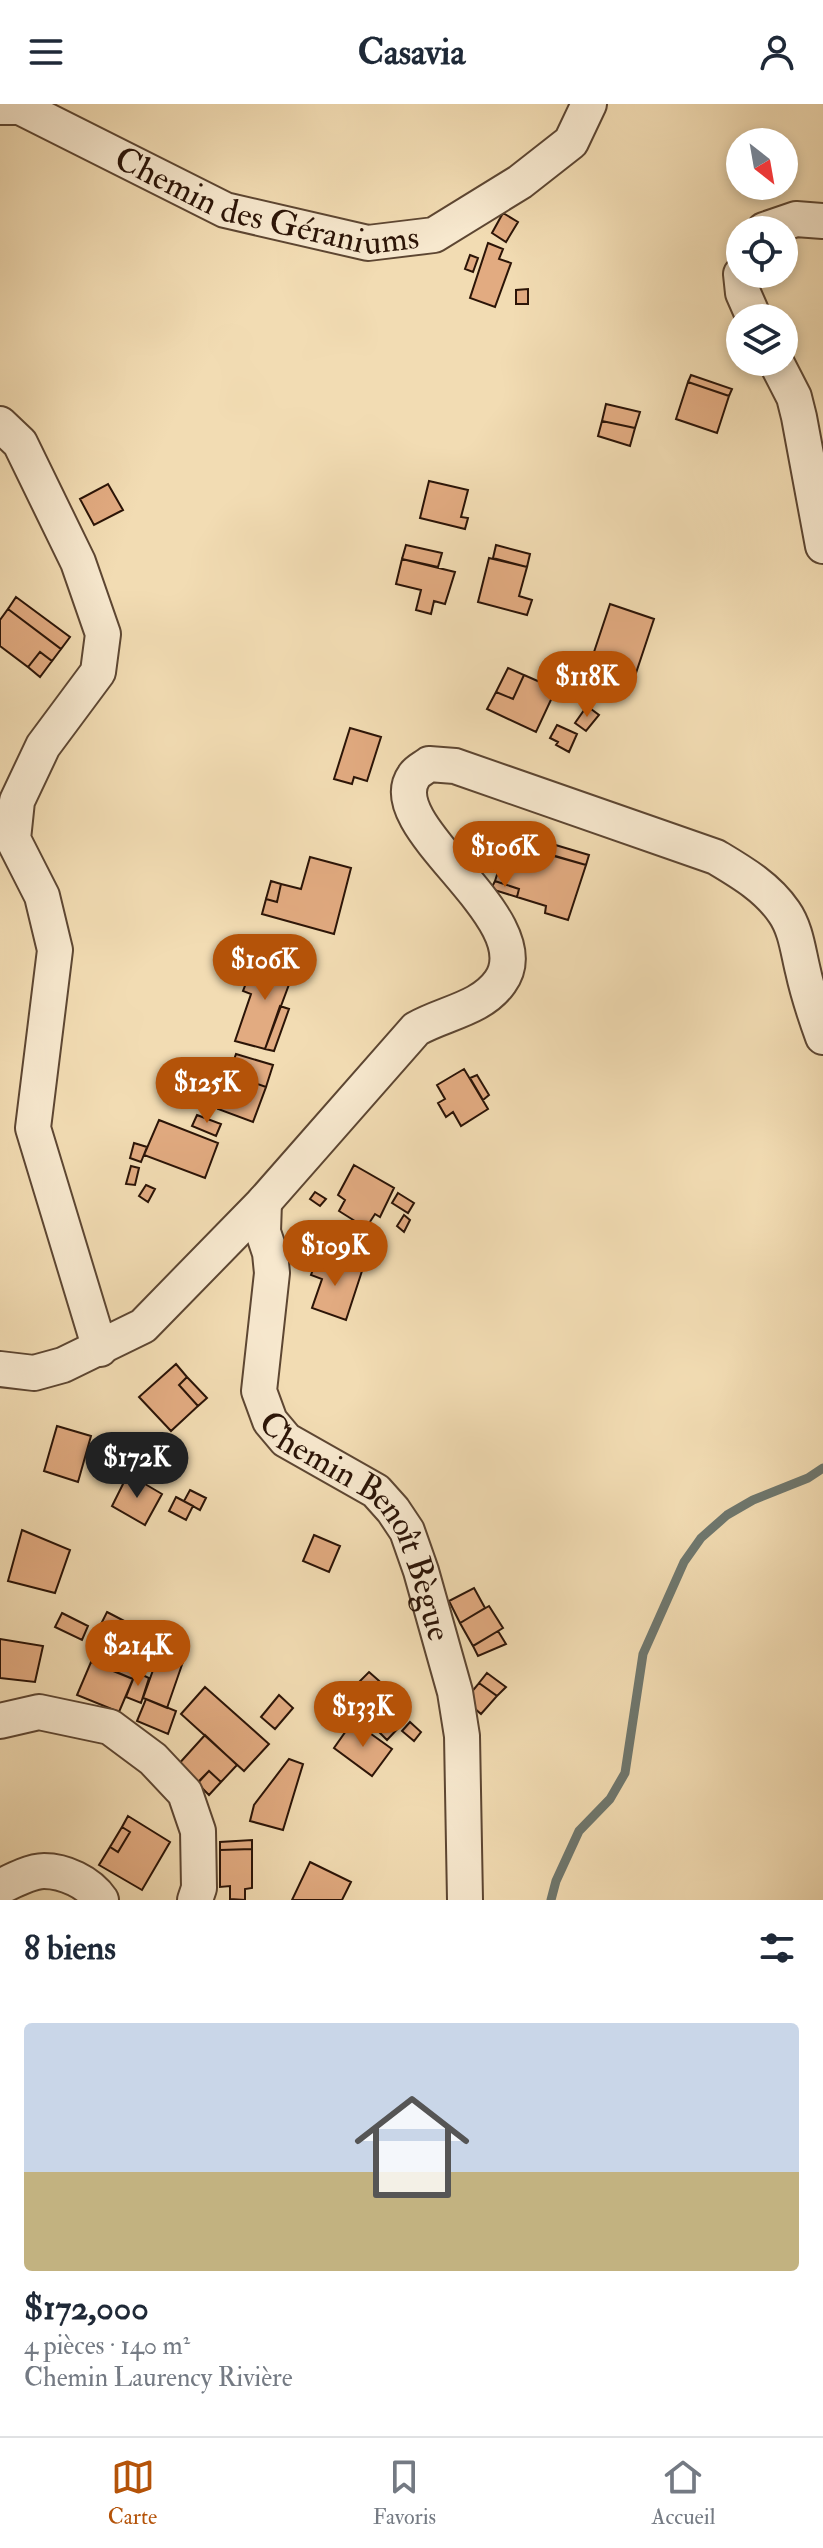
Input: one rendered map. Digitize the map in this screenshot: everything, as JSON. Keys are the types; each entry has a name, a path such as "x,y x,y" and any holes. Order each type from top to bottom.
{"street":[{"name":"Chemin des Géraniums","path":"0,107 20,107 225,210 368,243 434,235 520,182 571,142 589,104"},
{"path":"798,219 823,221"},
{"path":"783,376 794,397 799,417 823,546"},
{"path":"0,424 20,443 46,496 78,562 103,634 98,672 43,746 17,801 13,839 42,896 55,950 33,1128 100,1349"},
{"path":"0,1369 34,1373 63,1365 143,1326 264,1202 416,1029 473,1005 487,996 502,979 508,957 504,934 488,909 422,827 413,809 409,789 414,775 429,764 455,766 716,857 747,876 770,895 785,914 796,939 823,1037"},
{"name":"Chemin Benoît Bègue","path":"264,1202 263,1232 272,1273 259,1391 270,1421 286,1440 376,1491 407,1531 455,1692 462,1736 465,1900"},
{"path":"0,1721 39,1712 110,1727 153,1759 185,1793 198,1831 199,1888 195,1900"},
{"path":"0,1887 42,1871 76,1878 101,1900"}],"building":[{"path":"503,213 518,222 506,242 492,233"},
{"path":"488,243 503,249 499,259 511,263 495,307 470,298"},
{"path":"470,255 478,258 473,272 465,269"},
{"path":"528,289 528,304 516,304 516,290"},
{"path":"691,375 732,389 729,396 688,382"},
{"path":"688,382 729,396 717,433 676,419"},
{"path":"606,404 640,412 635,428 602,421"},
{"path":"602,421 635,428 630,446 598,436"},
{"path":"429,481 468,490 461,517 468,518 465,529 420,518"},
{"path":"108,484 123,510 94,525 80,499"},
{"path":"406,545 442,553 438,567 402,559"},
{"path":"496,545 530,554 527,567 493,558"},
{"path":"489,558 527,567 519,596 532,600 527,615 478,602"},
{"path":"402,559 455,572 445,604 434,601 431,614 416,610 421,590 396,584"},
{"path":"16,597 70,637 61,649 8,609"},
{"path":"610,604 654,619 635,676 591,661"},
{"path":"8,609 61,649 52,661 40,652 28,667 0,646 0,620"},
{"path":"40,652 52,661 40,677 28,667"},
{"path":"508,668 524,675 513,699 496,692"},
{"path":"524,675 556,689 536,732 487,709 496,692 513,699"},
{"path":"587,706 599,715 586,731 575,723"},
{"path":"557,725 577,734 569,752 550,738"},
{"path":"350,728 381,737 367,781 354,777 352,784 334,779"},
{"path":"532,838 589,855 586,865 528,848"},
{"path":"507,843 586,865 568,920 545,913 546,906 517,897 519,889 495,881"},
{"path":"310,857 351,868 334,934 262,914 266,899 277,902 281,884 301,889"},
{"path":"271,881 281,884 277,902 266,899"},
{"path":"495,881 519,889 517,897 491,889"},
{"path":"271,955 297,963 265,1049 235,1041 251,994 243,991 250,973 263,977"},
{"path":"280,1006 289,1009 274,1051 265,1049"},
{"path":"236,1054 273,1065 266,1087 229,1074"},
{"path":"464,1069 488,1109 461,1126 453,1112 446,1117 438,1103 445,1099 437,1085"},
{"path":"229,1074 266,1087 253,1122 218,1109"},
{"path":"477,1075 489,1095 483,1100 470,1078"},
{"path":"197,1115 221,1124 216,1136 192,1126"},
{"path":"159,1120 218,1143 205,1178 144,1155"},
{"path":"134,1143 147,1147 141,1162 130,1158"},
{"path":"354,1165 394,1188 380,1217 375,1214 366,1228 339,1211 345,1200 338,1195"},
{"path":"131,1166 139,1168 135,1185 126,1184"},
{"path":"146,1185 155,1189 148,1202 139,1196"},
{"path":"315,1192 326,1199 320,1206 310,1199"},
{"path":"398,1193 414,1203 408,1213 392,1203"},
{"path":"404,1215 410,1220 404,1232 397,1226"},
{"path":"317,1258 362,1271 346,1320 312,1308 322,1279 311,1275"},
{"path":"176,1364 187,1377 179,1385 198,1406 171,1431 139,1397"},
{"path":"187,1377 207,1398 198,1406 179,1385"},
{"path":"57,1426 91,1436 78,1482 44,1471"},
{"path":"128,1474 162,1494 145,1525 112,1506"},
{"path":"190,1490 206,1498 200,1510 184,1501"},
{"path":"176,1497 193,1506 186,1520 169,1511"},
{"path":"22,1530 70,1550 55,1593 8,1581"},
{"path":"314,1535 340,1546 329,1572 303,1561"},
{"path":"474,1588 485,1608 460,1623 449,1601"},
{"path":"489,1606 503,1628 473,1646 460,1623"},
{"path":"107,1612 134,1626 121,1658 91,1644"},
{"path":"62,1613 88,1626 82,1640 55,1627"},
{"path":"498,1631 506,1644 478,1656 473,1646"},
{"path":"0,1639 43,1646 35,1682 0,1678"},
{"path":"161,1648 185,1656 167,1708 143,1698"},
{"path":"102,1654 137,1669 133,1679 97,1664"},
{"path":"91,1662 133,1679 119,1712 77,1695"},
{"path":"136,1672 149,1678 141,1703 126,1697"},
{"path":"369,1672 402,1701 392,1713 382,1704 367,1720 344,1697"},
{"path":"487,1673 506,1687 497,1696 479,1683"},
{"path":"479,1683 497,1696 481,1714 465,1700"},
{"path":"205,1687 269,1744 244,1771 181,1714"},
{"path":"279,1695 293,1708 275,1729 261,1717"},
{"path":"146,1699 176,1711 168,1734 137,1721"},
{"path":"382,1704 403,1723 387,1740 367,1720"},
{"path":"353,1721 392,1749 372,1776 334,1748"},
{"path":"410,1722 421,1732 414,1741 402,1731"},
{"path":"205,1735 237,1765 221,1782 209,1771 196,1785 176,1767"},
{"path":"289,1759 303,1764 283,1830 250,1821 254,1805"},
{"path":"209,1771 221,1782 209,1795 197,1783"},
{"path":"128,1816 170,1842 142,1890 99,1865 110,1847 118,1852 130,1832 122,1827"},
{"path":"122,1827 130,1832 118,1852 110,1847"},
{"path":"252,1840 252,1849 220,1850 220,1842"},
{"path":"252,1849 252,1888 245,1889 245,1900 230,1899 230,1886 220,1887 220,1850"},
{"path":"310,1862 351,1882 342,1900 292,1900"}],"waterway":[{"path":"551,1900 556,1881 579,1831 610,1799 625,1773 643,1654 684,1562 701,1538 727,1515 823,1468"}]}
